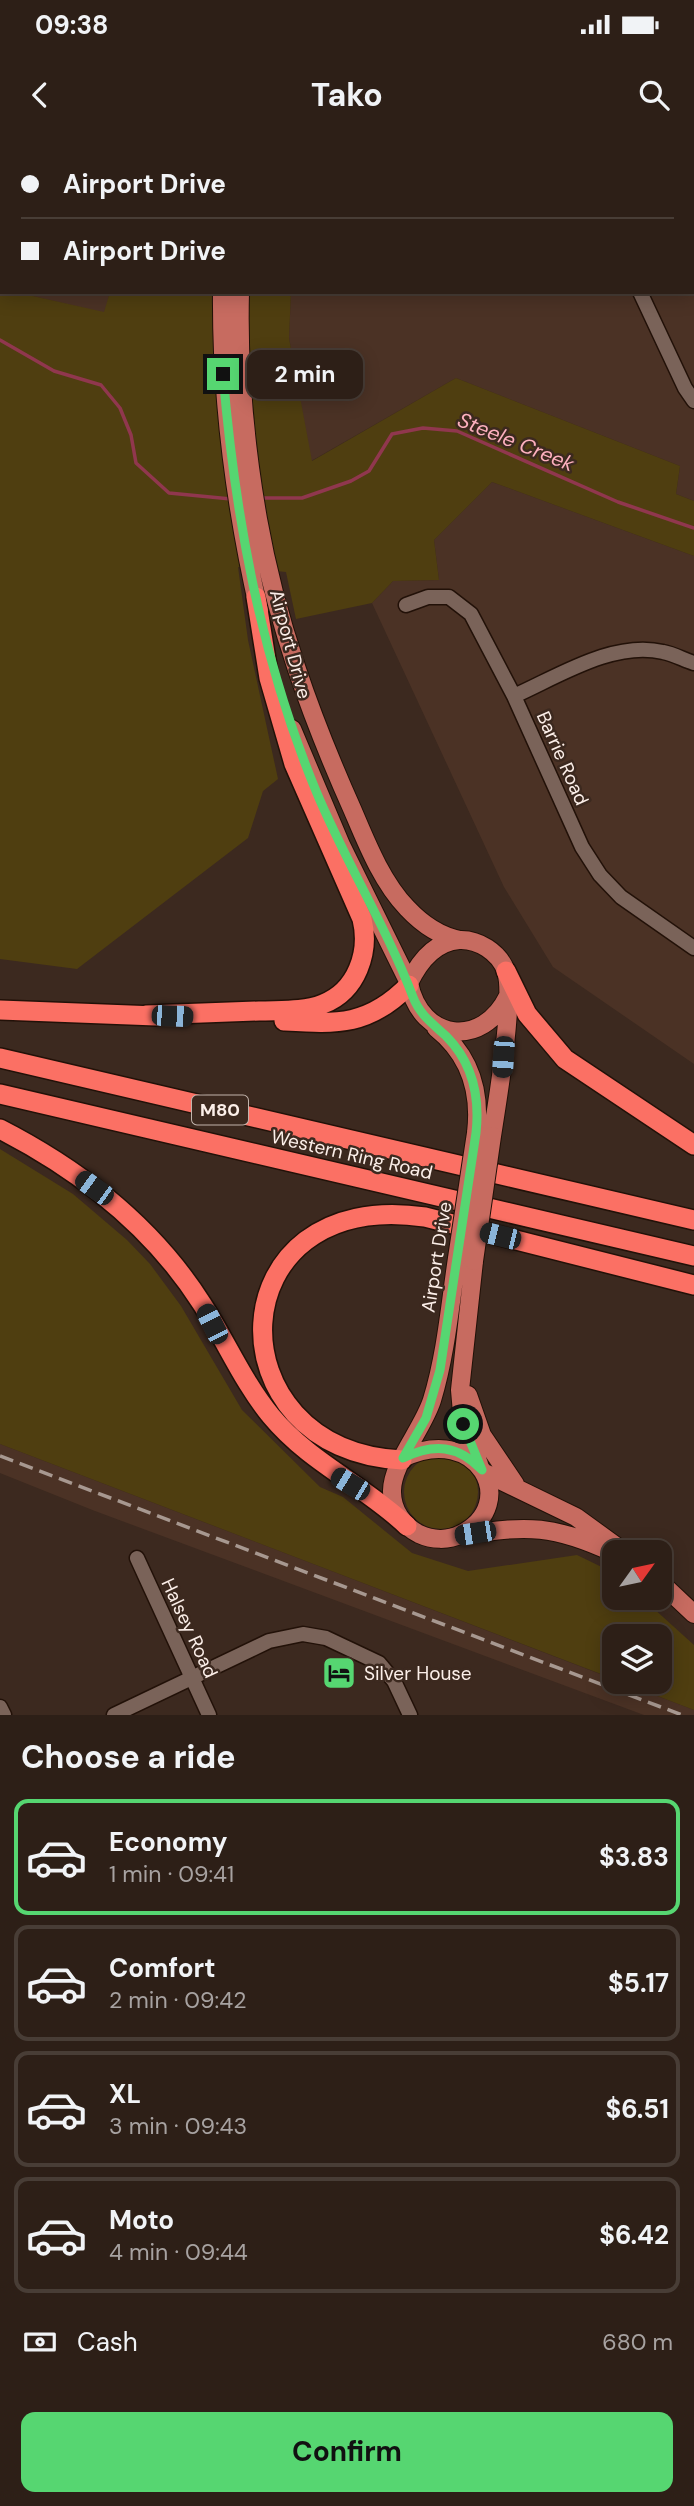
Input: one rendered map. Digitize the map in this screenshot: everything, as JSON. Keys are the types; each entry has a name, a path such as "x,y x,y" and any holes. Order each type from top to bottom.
{"highway":[{"path":"146,1015 311,1008 337,996 348,986 361,963 365,940 362,919 294,764 270,678 256,597"},
{"path":"506,971 533,1024 565,1059 694,1145"},
{"path":"0,1010 340,1022 380,1011 409,984"},
{"name":"Western Ring Road","path":"0,1058 694,1220"},
{"name":"Western Ring Road","path":"0,1094 694,1255"},
{"path":"0,1129 84,1181 151,1239 203,1305 259,1400 280,1426 319,1463 407,1525"},
{"path":"403,1459 362,1456 321,1435 292,1410 269,1369 262,1332 268,1295 288,1258 315,1233 337,1221 354,1216 395,1212 425,1217 694,1285"}],"main road":[{"name":"Airport Drive","path":"222,294 238,440 260,573 285,633 320,735 385,877 406,908 421,921 438,933 460,940"},
{"name":"Airport Drive","path":"238,440 240,294"},
{"name":"Airport Drive","path":"260,573 256,597 276,680 302,757 341,845 409,984"},
{"path":"460,940 485,947 506,971 508,996 496,1012 476,1027 450,1031 435,1027 417,1007 409,984 418,966 436,948 460,940"},
{"name":"Airport Drive","path":"403,1459 426,1418 436,1387 465,1260 508,996"},
{"name":"Airport Drive","path":"435,1027 459,1052 470,1072 484,1135"},
{"name":"Airport Drive","path":"465,1260 461,1364 463,1424 482,1471"},
{"path":"461,1364 479,1428 491,1452 516,1486"},
{"path":"602,1548 567,1534 535,1528 510,1527 436,1539 420,1534 407,1525 397,1512 392,1490 395,1472 403,1459 442,1447 461,1453 482,1471 591,1526 608,1540"},
{"path":"457,1536 477,1522 487,1505 489,1488 482,1471"},
{"path":"672,1593 694,1614"}],"street":[{"path":"641,294 685,388 694,401"},
{"name":"Barrie Road","path":"406,605 428,597 449,597 471,614 514,696 582,847 600,875 621,897 694,948"},
{"path":"514,696 596,660 627,651 662,651 694,663"},
{"name":"Halsey Road","path":"137,1558 209,1715"},
{"path":"114,1715 279,1637 312,1634 360,1651 379,1663 394,1681 410,1715"},
{"path":"0,1707 4,1715"}],"shaded area":[{"path":"0,294 24,294 104,312 109,294 291,294 289,338 312,461 456,378 680,466 676,494 694,501 694,556 492,482 434,540 439,580 393,581 372,603 296,619 286,572 238,567 248,640 278,779 263,791 248,838 77,969 0,959"},
{"path":"24,294 110,294 105,313"},
{"path":"291,294 694,294 694,501 676,494 680,466 456,378 311,461 289,338"},
{"path":"492,482 694,556 694,1064 553,967 504,887 372,603 393,581 439,580 434,540"},
{"path":"0,1149 73,1194 127,1240 150,1264 181,1306 242,1410 320,1487 343,1497 412,1553 468,1571 577,1555 602,1567 602,1610 655,1610 671,1624 602,1624 602,1674 0,1444"},
{"path":"0,1444 602,1675 602,1694 652,1694 694,1710 694,1715 644,1715 95,1511 0,1473"},
{"path":"441,1455 455,1458 467,1466 475,1478 478,1492 475,1506 467,1518 455,1526 441,1529 427,1526 415,1518 407,1506 404,1492 407,1478 415,1466 427,1458"},
{"path":"672,1625 694,1645 694,1710 652,1694 672,1694"}],"waterway":[{"name":"Steele Creek","path":"0,340 54,371 101,385 120,408 131,435 136,463 169,493 231,499"},
{"name":"Steele Creek","path":"260,498 302,498 351,481 369,471 392,434 423,428 457,431 618,502 694,528"}],"railway":[{"path":"0,1456 682,1715"}],"place":[{"name":"Silver House","path":"339,1673"}],"route":[{"path":"223,374 232,472 243,540 266,642 289,721 317,794 400,963 417,1007 426,1020 459,1052 470,1072 477,1094 476,1133 440,1370 426,1418 403,1458 442,1447 461,1453 482,1470 463,1424"}]}
